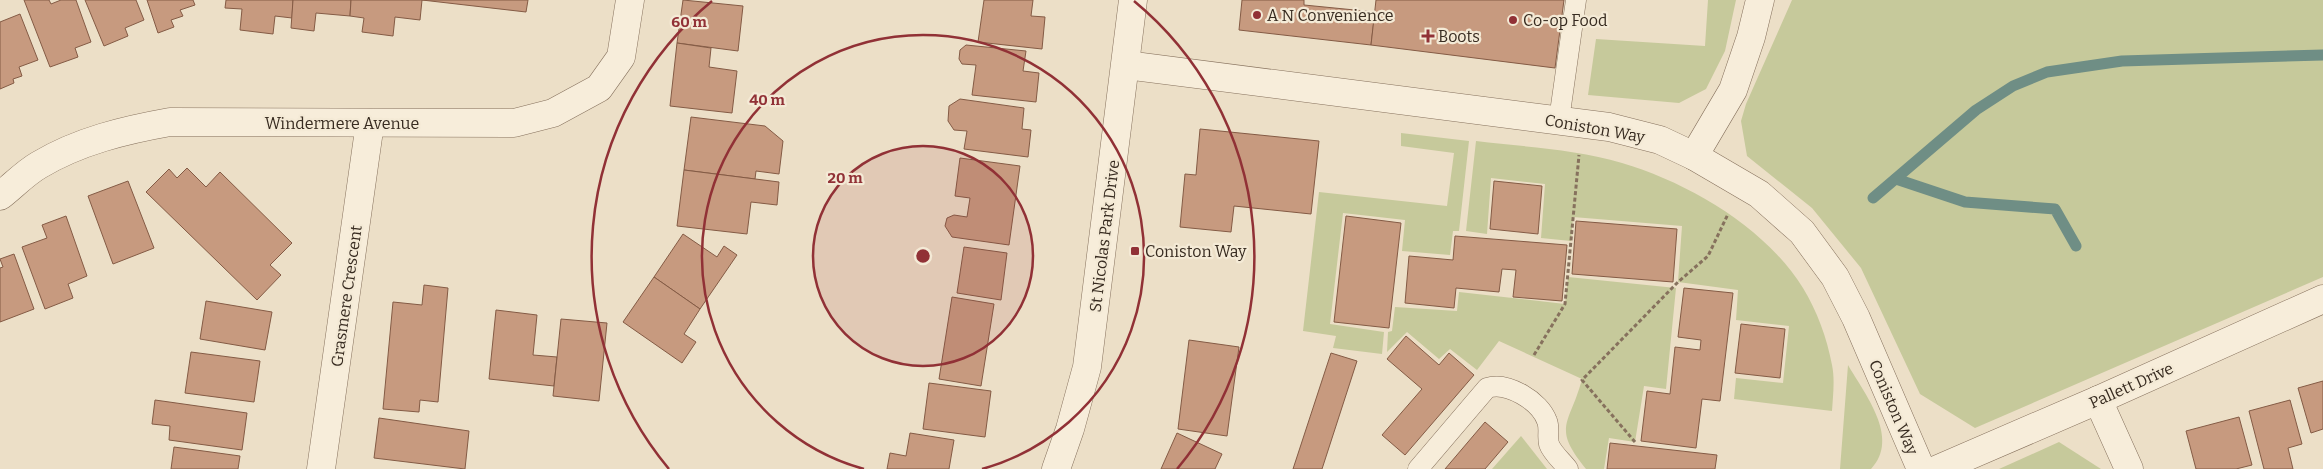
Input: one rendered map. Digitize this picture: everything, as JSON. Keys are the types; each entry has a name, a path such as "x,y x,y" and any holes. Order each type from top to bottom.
{"street":[{"name":"Windermere Avenue","path":"0,196 38,166 70,149 122,130 170,122 514,123 552,113 600,88 605,81 621,57 630,0"},
{"name":"St Nicolas Park Drive","path":"1056,469 1070,429 1087,367 1133,0"},
{"path":"1694,156 1733,90 1751,37 1760,0"},
{"name":"Coniston Way","path":"1126,64 1609,127 1660,140 1694,156 1758,194 1802,232 1835,277 1856,318 1921,469"},
{"name":"Grasmere Crescent","path":"321,469 370,123"},
{"name":"Pallett Drive","path":"1938,469 2098,400 2323,299"},
{"path":"2098,400 2129,469"}],"lane":[{"path":"1559,120 1576,0"},
{"path":"1418,469 1487,388 1496,385 1510,388 1538,408 1548,422 1549,446 1568,469"}],"path":[{"path":"1534,356 1565,304 1579,154"},
{"path":"1635,442 1582,380 1678,282 1708,256 1728,212"}],"green space":[{"path":"1708,0 1736,0 1725,51 1706,89 1679,103 1588,95 1596,39 1705,46"},
{"path":"1792,0 2323,0 2323,277 1975,428 1920,394 1861,268 1812,208 1747,156 1741,121 1746,104"},
{"path":"1401,133 1469,141 1459,231 1453,231 1450,255 1402,251 1405,220 1343,213 1330,324 1384,332 1382,354 1333,348 1336,336 1303,331 1319,192 1447,206 1454,153 1401,146"},
{"path":"1476,141 1568,151 1622,163 1673,182 1699,195 1747,227 1787,266 1813,306 1824,335 1833,370 1832,411 1734,399 1736,378 1783,383 1789,326 1736,320 1738,290 1678,282 1682,226 1573,217 1571,241 1541,238 1545,184 1491,178 1487,234 1466,231"},
{"path":"1568,277 1676,288 1666,389 1644,386 1635,442 1609,438 1604,469 1586,469 1575,455 1566,434 1566,425 1582,379 1499,341 1477,370 1450,349 1439,359 1407,332 1387,352 1388,332 1392,331 1395,307 1457,311 1459,292 1565,304"},
{"path":"1848,365 1870,402 1881,430 1882,444 1879,457 1871,469 1840,469"},
{"path":"1521,436 1547,469 1492,469"},
{"path":"2059,442 2101,469 1999,469"}],"building":[{"path":"24,0 49,0 51,4 61,0 76,0 91,42 75,48 78,57 50,67"},
{"path":"85,0 136,0 144,20 125,28 128,36 104,46"},
{"path":"147,0 193,0 195,5 180,10 183,16 171,20 174,27 158,33"},
{"path":"226,0 293,0 292,18 275,16 273,34 240,30 242,9 225,8"},
{"path":"293,0 351,0 350,16 316,13 314,31 291,28"},
{"path":"351,0 422,0 420,20 395,17 393,36 362,32 364,18 350,16"},
{"path":"422,0 528,0 526,12"},
{"path":"683,0 743,6 738,51 677,43"},
{"path":"984,0 1033,0 1031,16 1045,17 1042,49 978,42"},
{"path":"1242,0 1304,0 1304,5 1375,12 1371,45 1239,30"},
{"path":"1376,0 1564,0 1555,68 1371,45"},
{"path":"20,14 38,60 19,67 22,76 13,79 14,83 0,89 0,22"},
{"path":"677,43 711,48 709,67 737,71 732,113 670,106"},
{"path":"966,45 1026,51 1023,71 1039,73 1036,102 972,95 976,65 962,64 959,59 960,50"},
{"path":"960,99 1024,108 1022,129 1031,130 1028,157 964,149 967,131 954,130 948,121 949,106"},
{"path":"691,117 765,126 783,141 779,174 756,171 755,179 684,170"},
{"path":"1200,129 1319,141 1311,214 1234,206 1231,232 1180,227 1185,174 1196,175"},
{"path":"960,158 1020,166 1009,245 952,237 945,226 947,218 954,215 967,217 970,198 955,196"},
{"path":"187,168 206,187 220,172 292,243 270,265 281,275 257,300 146,192 169,169 177,178"},
{"path":"684,170 779,182 777,205 751,202 747,234 677,226"},
{"path":"128,181 154,248 113,264 88,196"},
{"path":"1494,181 1542,186 1538,234 1490,229"},
{"path":"66,216 87,276 68,284 73,298 45,309 22,247 47,238 42,225"},
{"path":"1346,216 1401,223 1389,328 1334,322"},
{"path":"1576,221 1677,229 1673,282 1572,274"},
{"path":"683,234 717,257 724,246 737,255 700,309 654,277"},
{"path":"1455,236 1567,245 1562,301 1513,297 1516,270 1502,269 1499,292 1456,288 1454,308 1405,303 1409,256 1453,260"},
{"path":"964,247 1007,253 1001,300 957,293"},
{"path":"14,254 34,309 0,322 0,268 3,267 0,259"},
{"path":"654,277 700,309 684,334 696,342 682,363 623,322"},
{"path":"424,285 448,288 438,402 420,400 419,412 383,409 393,302 422,305"},
{"path":"1684,288 1733,293 1720,401 1702,399 1696,448 1641,441 1647,391 1670,394 1675,347 1700,350 1701,340 1678,337"},
{"path":"952,297 994,304 981,386 939,379"},
{"path":"206,301 272,312 265,350 200,339"},
{"path":"496,310 537,315 533,355 557,357 554,386 489,379"},
{"path":"561,319 607,323 599,401 553,396"},
{"path":"1741,324 1785,329 1780,378 1735,373"},
{"path":"1406,336 1439,365 1449,353 1474,375 1405,455 1382,435 1422,389 1387,359"},
{"path":"1189,340 1239,347 1227,436 1178,429"},
{"path":"191,352 260,361 254,402 185,393"},
{"path":"1331,353 1357,361 1322,469 1293,469"},
{"path":"2323,381 2323,429 2311,433 2298,388"},
{"path":"929,383 991,391 985,437 923,429"},
{"path":"155,400 247,413 242,450 169,440 170,426 152,424"},
{"path":"2290,400 2302,444 2288,448 2293,469 2264,469 2249,411"},
{"path":"2239,417 2252,465 2236,469 2196,469 2186,431"},
{"path":"379,418 469,431 465,469 374,458"},
{"path":"1485,422 1508,442 1485,469 1445,469"},
{"path":"910,433 954,440 949,469 887,469 890,453 906,456"},
{"path":"1177,433 1222,454 1215,469 1161,469"},
{"path":"1610,443 1717,455 1715,469 1607,469"},
{"path":"174,447 240,456 238,469 171,469"}],"waterway":[{"path":"1873,198 1976,110 2013,86 2047,72 2122,61 2323,55"},
{"path":"1896,179 1965,202 2055,209 2076,246"}],"place":[{"name":"A N Convenience","path":"1257,15"},
{"name":"Co-op Food","path":"1513,20"},
{"name":"Boots","path":"1428,36"},
{"name":"Coniston Way","path":"1135,251"}]}
